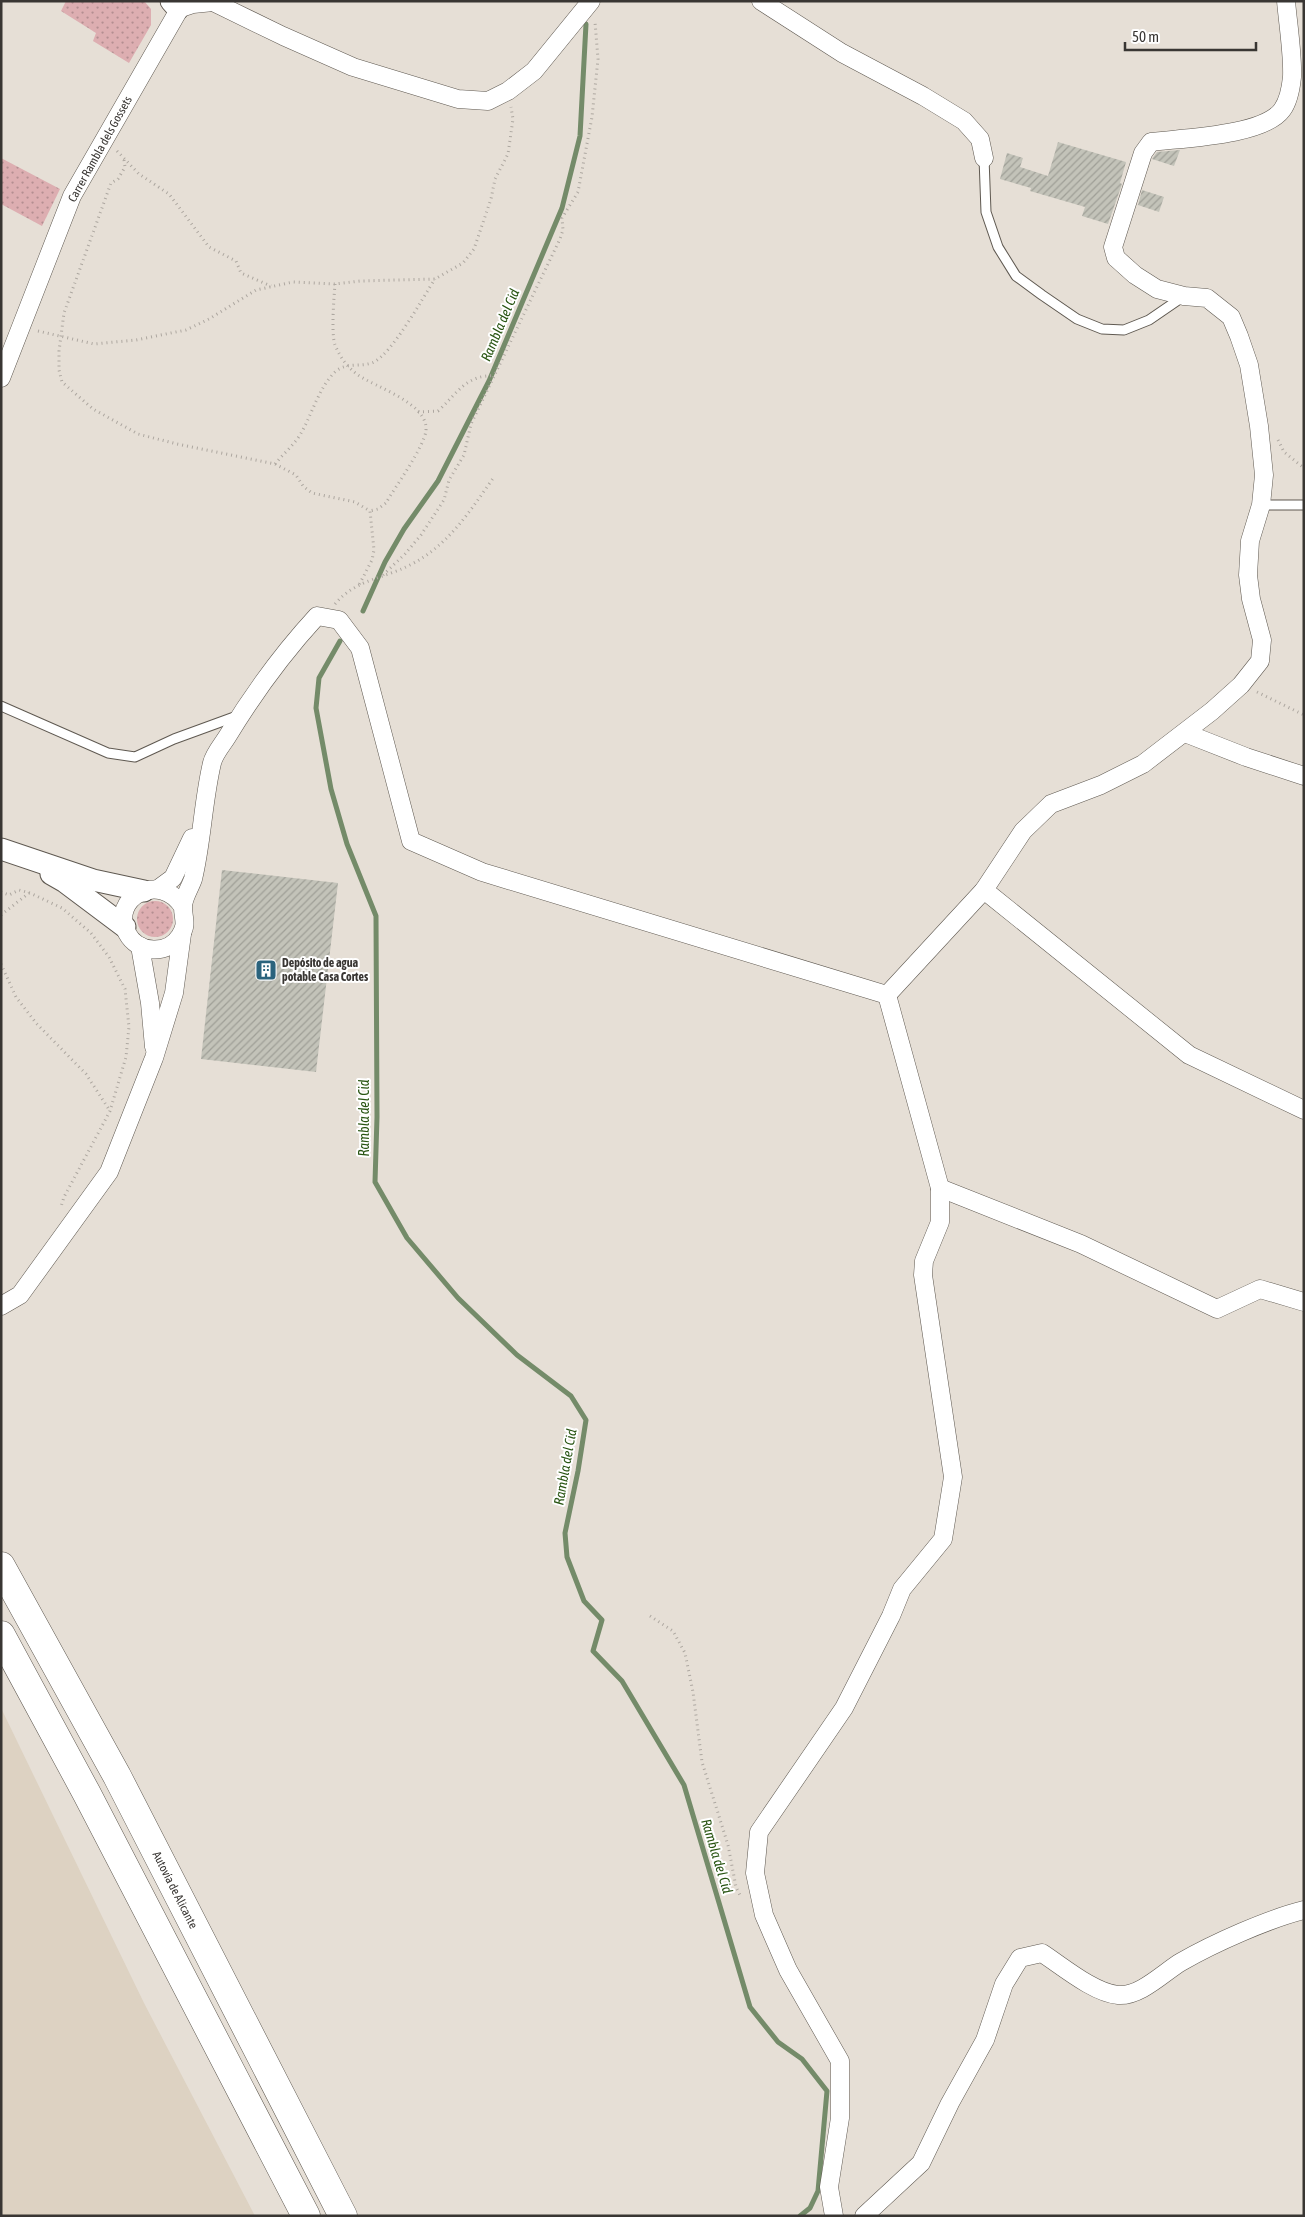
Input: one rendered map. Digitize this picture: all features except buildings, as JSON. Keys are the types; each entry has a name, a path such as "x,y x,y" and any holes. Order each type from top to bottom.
{"highway":[{"name":"Autovía de Alicante","path":"1,1566 117,1776 343,2216"},
{"path":"1,1635 87,1794 306,2216"}],"street":[{"path":"761,1 842,52 923,96 964,121 980,139 984,158"},
{"path":"887,995 984,890 1023,831 1050,804 1101,785 1143,764 1185,733 1241,685 1260,661 1262,640 1251,600 1248,575 1250,541 1261,505 1264,475 1259,426 1249,365 1239,336 1231,317 1207,298 1184,296 1157,289 1135,275 1116,258 1113,247 1143,153 1151,142 1257,126 1281,110 1288,97 1292,77 1286,1"},
{"path":"178,4 213,2 353,67 458,99 488,101 508,91 534,71 593,10"},
{"name":"Carrer Rambla dels Gossets","path":"1,378 8,342 22,325 72,196 178,4"},
{"path":"182,934 171,946 163,949 147,950 133,942 125,927 124,920 128,905 132,899 173,878 188,851 203,804 213,760 240,715 294,641 317,616 339,620 360,648 412,841 482,872 887,995"},
{"path":"1185,733 1246,757 1304,776"},
{"path":"1,1306 20,1295 109,1172 154,1058 174,993 185,921 183,907 193,878 203,804"},
{"path":"1,849 94,880 173,895 183,907"},
{"path":"21,857 65,882 125,927"},
{"path":"984,890 1188,1055 1304,1110"},
{"path":"140,946 150,1003 154,1058"},
{"path":"834,2216 829,2187 840,2118 840,2061 788,1970 764,1915 755,1873 759,1832 844,1708 891,1616 902,1589 943,1539 952,1477 923,1275 924,1261 940,1222 940,1188 887,995"},
{"path":"940,1188 1081,1244 1217,1309 1260,1290 1304,1302"},
{"path":"864,2216 921,2163 950,2103 985,2040 1004,1984 1020,1958 1042,1953 1097,1988 1119,1995 1142,1989 1181,1962 1225,1941 1290,1913 1304,1910"}],"lane":[{"path":"984,158 986,212 998,247 1016,276 1042,295 1077,319 1102,329 1124,330 1149,320 1184,296"},
{"path":"1261,505 1304,505"},
{"path":"1,706 108,753 135,757 174,739 240,715"}],"path":[{"path":"383,575 421,535 444,500 449,480 464,455 471,424 537,283 560,239 563,230 562,218 565,211 578,192 595,98 598,59 593,10"},
{"path":"274,464 300,434 309,414 334,373 348,366 365,366 376,361 387,352 435,279 463,263 474,249 491,199 495,179 508,154 513,118 508,91"},
{"path":"106,136 124,160 139,174 169,194 209,247 236,261 241,272 272,287"},
{"path":"124,160 125,168 118,179 111,182 99,210 87,253 64,313 61,337 59,370 62,382 93,409 108,419 138,434 274,464 296,475 312,493 355,502 370,511 378,509 386,503 421,446 426,430 424,419 398,395 359,376 348,366 334,343 336,284"},
{"path":"22,325 41,332 94,344 136,340 186,330 209,319 256,290 293,282 309,281 336,284 360,281 435,279"},
{"path":"417,412 438,411 472,379 484,375 495,376"},
{"path":"324,617 345,593 359,585 409,566 442,544 494,477"},
{"path":"359,585 372,560 374,550 370,511"},
{"path":"1241,685 1304,715"},
{"path":"1,892 9,895 18,890 30,893 62,908 91,933 109,957 125,989 128,1026 126,1058 110,1111 64,1197 62,1214"},
{"path":"1,915 30,893"},
{"path":"1,964 16,997 36,1023 86,1074 110,1111"},
{"path":"650,1616 673,1631 685,1653 693,1692 702,1762 728,1845 736,1887 746,1907 764,1915"}],"shaded area":[{"path":"66,1 144,1 151,9 151,25 129,63 93,41 96,33 61,11"},
{"path":"1,158 60,189 42,226 1,204"},
{"path":"155,901 167,907 173,919 167,931 155,937 143,931 137,919 143,907"},
{"path":"1,1708 144,2003 255,2216 1,2216"}],"waterway":[{"name":"Rambla del Cid","path":"363,611 385,562 404,529 438,481 489,381 562,208 580,136 586,24"},
{"name":"Rambla del Cid","path":"340,641 319,678 316,708 331,789 347,844 376,916 377,1117 375,1182 407,1238 458,1298 517,1355 571,1396 586,1420 565,1533 567,1557 584,1601 602,1620 593,1651 622,1681 684,1785 750,2007 778,2042 802,2059 827,2091 818,2191 810,2208 800,2216"}],"place":[{"name":"Depósito de agua potable Casa Cortes","path":"266,970"}]}
